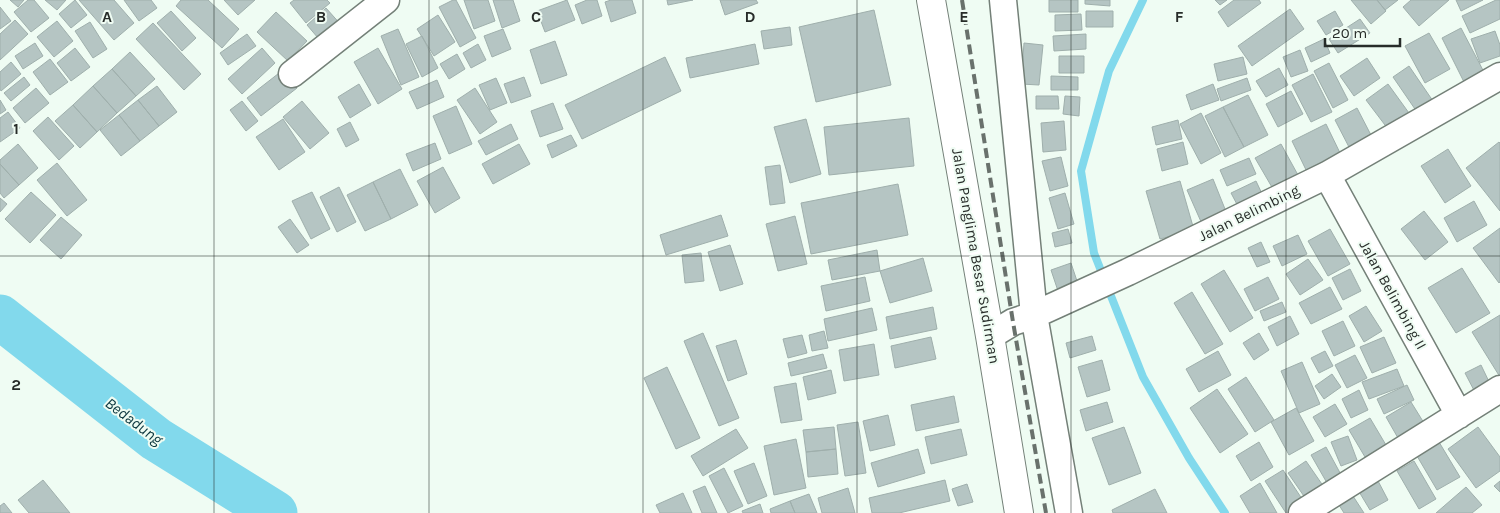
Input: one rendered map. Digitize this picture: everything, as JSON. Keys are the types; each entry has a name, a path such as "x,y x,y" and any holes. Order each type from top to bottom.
{"main road":[{"name":"Jalan Panglima Besar Sudirman","path":"931,0 1019,513"}],"street":[{"path":"292,74 386,0"},
{"path":"1003,0 1034,315 1069,513"},
{"name":"Jalan Belimbing","path":"990,336 1013,322 1034,315 1128,272 1327,174 1500,76"},
{"name":"Jalan Belimbing II","path":"1327,174 1459,415"},
{"path":"1302,513 1459,415 1497,397"}],"building":[{"path":"10,0 24,0 18,7"},
{"path":"28,0 34,0 49,18 31,32 14,12"},
{"path":"45,0 66,0 57,10"},
{"path":"75,0 87,15 71,28 59,14"},
{"path":"79,0 114,0 134,23 114,40"},
{"path":"124,0 151,0 157,8 139,21"},
{"path":"181,0 208,0 239,29 222,48 176,6"},
{"path":"224,0 255,0 238,15"},
{"path":"294,0 327,0 330,3 306,23 290,3"},
{"path":"456,0 476,38 460,47 439,7"},
{"path":"464,0 488,0 495,21 474,29"},
{"path":"493,0 513,0 520,21 502,28"},
{"path":"567,0 575,20 545,32 537,11"},
{"path":"587,0 597,0 602,16 582,24 575,5"},
{"path":"611,0 632,0 636,13 611,22 605,2"},
{"path":"667,0 693,0 668,5"},
{"path":"720,0 756,0 758,3 725,15"},
{"path":"1049,0 1078,0 1078,12 1049,12"},
{"path":"1085,0 1110,0 1110,6 1085,4"},
{"path":"1215,0 1227,0 1220,5"},
{"path":"1234,0 1259,0 1261,3 1228,27 1218,12"},
{"path":"1351,0 1377,0 1386,11 1371,24"},
{"path":"1377,0 1398,0 1385,10"},
{"path":"1411,0 1449,0 1419,26 1403,7"},
{"path":"1456,0 1483,0 1461,11"},
{"path":"1496,0 1500,0 1500,19 1470,33 1462,16"},
{"path":"0,7 11,21 0,29"},
{"path":"326,8 343,27 324,45 307,25"},
{"path":"1290,9 1304,29 1252,66 1238,46"},
{"path":"874,10 891,85 816,102 799,27"},
{"path":"171,11 196,38 182,51 157,23"},
{"path":"1086,11 1113,11 1113,27 1086,27"},
{"path":"1335,11 1343,25 1326,35 1317,21"},
{"path":"276,12 307,41 288,61 257,32"},
{"path":"1081,14 1082,30 1055,31 1055,15"},
{"path":"438,15 455,42 434,56 417,29"},
{"path":"1360,19 1370,33 1338,53 1329,39"},
{"path":"15,20 28,34 0,60 0,34"},
{"path":"57,21 73,41 54,57 37,37"},
{"path":"90,22 107,49 93,58 75,31"},
{"path":"153,23 201,74 184,90 136,39"},
{"path":"790,27 792,45 764,49 761,31"},
{"path":"1461,28 1486,76 1466,86 1442,38"},
{"path":"398,29 419,77 401,85 381,36"},
{"path":"503,29 511,49 492,57 484,36"},
{"path":"1495,31 1500,45 1500,56 1480,63 1471,39"},
{"path":"1429,33 1450,69 1425,83 1405,46"},
{"path":"247,34 256,46 228,65 220,53"},
{"path":"1086,34 1086,49 1054,51 1053,36"},
{"path":"422,36 438,68 422,77 406,44"},
{"path":"1324,39 1330,53 1311,62 1305,48"},
{"path":"555,41 567,75 541,84 530,50"},
{"path":"35,43 43,56 23,69 15,56"},
{"path":"1024,43 1043,45 1039,85 1021,84"},
{"path":"478,44 486,60 471,68 463,53"},
{"path":"755,44 759,64 690,78 686,58"},
{"path":"75,48 90,67 71,81 57,63"},
{"path":"262,48 275,63 242,94 228,79"},
{"path":"378,48 402,89 378,104 354,62"},
{"path":"1300,50 1308,71 1291,77 1283,57"},
{"path":"130,52 155,79 136,96 112,69"},
{"path":"457,54 465,69 449,79 440,64"},
{"path":"1059,56 1084,56 1084,73 1059,73"},
{"path":"665,57 681,91 582,139 565,105"},
{"path":"1243,57 1247,74 1218,81 1214,64"},
{"path":"1367,58 1380,78 1354,96 1340,76"},
{"path":"50,59 68,82 50,95 33,72"},
{"path":"11,62 21,74 1,91 0,72"},
{"path":"1329,63 1348,100 1333,108 1314,71"},
{"path":"1409,66 1433,101 1417,112 1393,77"},
{"path":"1279,68 1288,85 1266,97 1256,81"},
{"path":"112,69 136,96 117,113 93,86"},
{"path":"283,70 297,88 261,116 247,98"},
{"path":"1313,74 1332,112 1311,122 1292,85"},
{"path":"1051,76 1078,77 1078,90 1051,90"},
{"path":"24,77 30,85 11,101 4,93"},
{"path":"524,77 531,96 511,103 504,84"},
{"path":"496,78 507,103 490,110 479,85"},
{"path":"1247,78 1251,90 1221,101 1217,89"},
{"path":"437,80 444,97 417,109 409,92"},
{"path":"359,84 371,105 350,118 338,97"},
{"path":"1213,84 1219,100 1191,110 1186,95"},
{"path":"1388,84 1409,113 1388,129 1366,100"},
{"path":"93,86 117,113 97,132 73,105"},
{"path":"157,86 177,112 159,126 138,100"},
{"path":"36,88 49,103 25,123 13,108"},
{"path":"475,88 497,122 480,134 457,100"},
{"path":"1291,91 1303,114 1278,127 1266,104"},
{"path":"1248,95 1268,135 1244,147 1223,107"},
{"path":"1036,96 1058,96 1059,109 1036,109"},
{"path":"1065,96 1080,97 1079,116 1063,114"},
{"path":"0,100 6,110 0,114"},
{"path":"138,100 159,126 140,141 119,115"},
{"path":"242,101 258,121 246,131 230,110"},
{"path":"302,101 329,133 310,149 283,117"},
{"path":"553,103 563,129 540,137 531,111"},
{"path":"73,105 97,132 80,148 55,121"},
{"path":"456,106 472,144 449,154 433,116"},
{"path":"1223,107 1244,147 1225,157 1205,116"},
{"path":"1357,108 1372,137 1350,149 1335,120"},
{"path":"8,112 20,128 0,142 0,118"},
{"path":"1201,113 1221,153 1201,164 1180,124"},
{"path":"119,115 140,141 121,156 100,130"},
{"path":"48,117 74,146 59,160 33,131"},
{"path":"909,118 914,166 829,175 824,127"},
{"path":"283,119 305,152 279,170 256,137"},
{"path":"806,119 821,174 790,183 774,127"},
{"path":"1178,120 1182,139 1156,145 1152,127"},
{"path":"1064,121 1066,150 1043,152 1041,123"},
{"path":"350,122 359,140 346,147 337,129"},
{"path":"511,124 518,139 486,155 478,141"},
{"path":"1326,124 1342,157 1308,174 1292,141"},
{"path":"571,135 577,146 552,158 547,145"},
{"path":"1183,142 1188,164 1162,171 1157,149"},
{"path":"435,143 441,159 413,171 406,154"},
{"path":"1500,143 1500,211 1466,168"},
{"path":"18,144 38,168 19,185 0,164 0,160"},
{"path":"519,144 530,164 493,184 482,164"},
{"path":"1281,144 1298,175 1273,189 1255,158"},
{"path":"1448,149 1471,186 1445,203 1421,166"},
{"path":"1061,157 1068,186 1050,191 1042,161"},
{"path":"1249,158 1256,174 1227,186 1220,170"},
{"path":"57,163 87,200 67,216 37,180"},
{"path":"0,164 19,185 4,198 0,193"},
{"path":"780,165 785,203 770,205 765,167"},
{"path":"443,167 460,198 435,213 417,181"},
{"path":"400,169 418,205 391,219 373,182"},
{"path":"1213,179 1227,214 1202,224 1187,190"},
{"path":"1180,181 1194,230 1160,239 1146,191"},
{"path":"1256,181 1264,198 1240,210 1231,193"},
{"path":"373,182 391,219 365,231 347,195"},
{"path":"898,184 908,235 811,254 801,203"},
{"path":"339,187 356,222 337,232 320,197"},
{"path":"31,192 56,215 30,243 5,219"},
{"path":"312,192 330,229 311,239 292,201"},
{"path":"1065,193 1074,224 1058,229 1049,198"},
{"path":"0,198 7,204 0,212"},
{"path":"1474,201 1487,225 1457,242 1444,218"},
{"path":"1424,211 1448,242 1425,260 1401,229"},
{"path":"721,215 728,236 666,255 660,235"},
{"path":"795,216 807,264 778,271 766,224"},
{"path":"61,217 82,235 61,259 40,240"},
{"path":"290,219 309,245 297,253 278,227"},
{"path":"1500,228 1500,282 1499,283 1473,248"},
{"path":"1068,229 1072,243 1055,247 1052,233"},
{"path":"1330,229 1350,264 1328,276 1308,241"},
{"path":"1298,235 1307,254 1282,266 1273,246"},
{"path":"1261,242 1270,262 1257,267 1248,248"},
{"path":"730,245 743,284 720,291 708,252"},
{"path":"877,250 880,271 832,280 828,260"},
{"path":"701,253 704,281 685,283 682,255"},
{"path":"923,258 932,291 890,303 880,271"},
{"path":"1308,259 1323,280 1300,295 1286,274"},
{"path":"1071,263 1079,287 1059,294 1051,270"},
{"path":"1462,268 1490,313 1456,333 1428,288"},
{"path":"1350,269 1361,291 1343,300 1332,278"},
{"path":"1224,270 1253,318 1230,332 1201,284"},
{"path":"865,277 870,301 826,311 821,286"},
{"path":"1268,277 1279,299 1255,311 1244,289"},
{"path":"1330,287 1342,309 1311,324 1299,303"},
{"path":"1192,292 1223,344 1205,354 1174,303"},
{"path":"1282,302 1286,312 1264,321 1260,311"},
{"path":"1366,306 1382,331 1364,342 1349,316"},
{"path":"933,307 937,329 890,339 886,317"},
{"path":"872,308 877,330 828,341 824,319"},
{"path":"1500,315 1500,377 1472,332"},
{"path":"1290,316 1299,334 1277,346 1268,327"},
{"path":"1343,321 1355,346 1334,356 1322,331"},
{"path":"824,331 828,348 812,351 809,335"},
{"path":"703,333 739,418 719,426 684,341"},
{"path":"1259,333 1269,350 1254,360 1243,343"},
{"path":"802,335 807,353 788,358 783,339"},
{"path":"1092,336 1096,350 1070,358 1066,343"},
{"path":"931,337 936,359 895,368 891,346"},
{"path":"1384,337 1396,363 1372,373 1360,347"},
{"path":"736,340 747,374 728,381 716,346"},
{"path":"874,344 879,375 844,381 839,350"},
{"path":"1218,351 1231,375 1199,392 1186,369"},
{"path":"1325,351 1333,366 1319,373 1311,358"},
{"path":"823,354 827,368 791,376 788,363"},
{"path":"1355,355 1367,378 1347,388 1335,365"},
{"path":"1102,360 1110,390 1087,397 1078,367"},
{"path":"1302,362 1320,404 1299,413 1281,371"},
{"path":"1481,365 1493,390 1478,398 1465,373"},
{"path":"667,367 700,438 676,449 644,378"},
{"path":"1397,369 1404,386 1369,399 1362,382"},
{"path":"831,370 836,393 808,400 803,377"},
{"path":"1332,374 1341,387 1324,399 1315,386"},
{"path":"1246,377 1274,420 1255,432 1228,389"},
{"path":"796,383 802,420 781,423 774,387"},
{"path":"1407,385 1414,400 1384,414 1377,399"},
{"path":"1217,389 1248,434 1220,453 1190,408"},
{"path":"1359,390 1368,410 1351,418 1342,399"},
{"path":"954,396 959,422 916,431 911,405"},
{"path":"1107,402 1113,422 1086,431 1080,410"},
{"path":"1411,402 1424,423 1398,438 1386,417"},
{"path":"1335,404 1347,424 1325,437 1313,417"},
{"path":"1296,408 1314,441 1289,455 1271,422"},
{"path":"888,415 895,445 870,451 863,421"},
{"path":"1370,418 1386,445 1365,457 1349,430"},
{"path":"858,422 866,473 845,476 837,425"},
{"path":"834,427 836,449 806,452 803,430"},
{"path":"1124,427 1141,473 1109,485 1092,438"},
{"path":"1478,427 1500,457 1500,471 1476,488 1448,449"},
{"path":"736,429 748,448 703,476 691,456"},
{"path":"961,429 967,455 931,464 925,437"},
{"path":"1348,436 1357,460 1341,466 1331,442"},
{"path":"796,439 806,488 774,495 764,446"},
{"path":"1259,442 1273,467 1251,481 1236,456"},
{"path":"1439,442 1460,477 1437,490 1417,456"},
{"path":"1326,447 1345,482 1331,490 1311,455"},
{"path":"836,449 838,474 808,477 806,452"},
{"path":"918,449 925,473 878,487 871,463"},
{"path":"1306,461 1326,490 1308,502 1288,473"},
{"path":"1414,461 1436,499 1419,509 1397,471"},
{"path":"754,463 767,496 748,504 734,471"},
{"path":"724,468 743,506 728,513 709,476"},
{"path":"1283,470 1306,505 1293,513 1286,513 1265,481"},
{"path":"1377,479 1388,500 1370,510 1358,490"},
{"path":"43,480 70,513 29,513 18,500"},
{"path":"945,480 950,501 899,513 872,513 869,498"},
{"path":"1500,481 1500,492 1494,486"},
{"path":"1260,483 1277,513 1250,513 1240,496"},
{"path":"967,484 973,502 958,506 952,489"},
{"path":"705,486 717,513 702,513 693,491"},
{"path":"1466,487 1482,505 1472,513 1436,513"},
{"path":"848,488 855,513 822,513 818,498"},
{"path":"1155,489 1167,513 1113,513 1112,510"},
{"path":"683,493 692,513 660,513 656,505"},
{"path":"809,494 817,513 795,513 790,501"},
{"path":"1353,496 1364,513 1344,513 1339,505"},
{"path":"790,501 795,513 771,513 770,509"},
{"path":"4,503 12,513 0,513 0,506"},
{"path":"760,504 763,513 743,513 742,511"}],"waterway":[{"path":"1143,0 1109,71 1081,171 1094,253 1143,377 1189,458 1225,513"},
{"name":"Bedadung","path":"0,317 156,439 275,513"}],"railway":[{"path":"962,0 1013,322 1046,513"}]}
